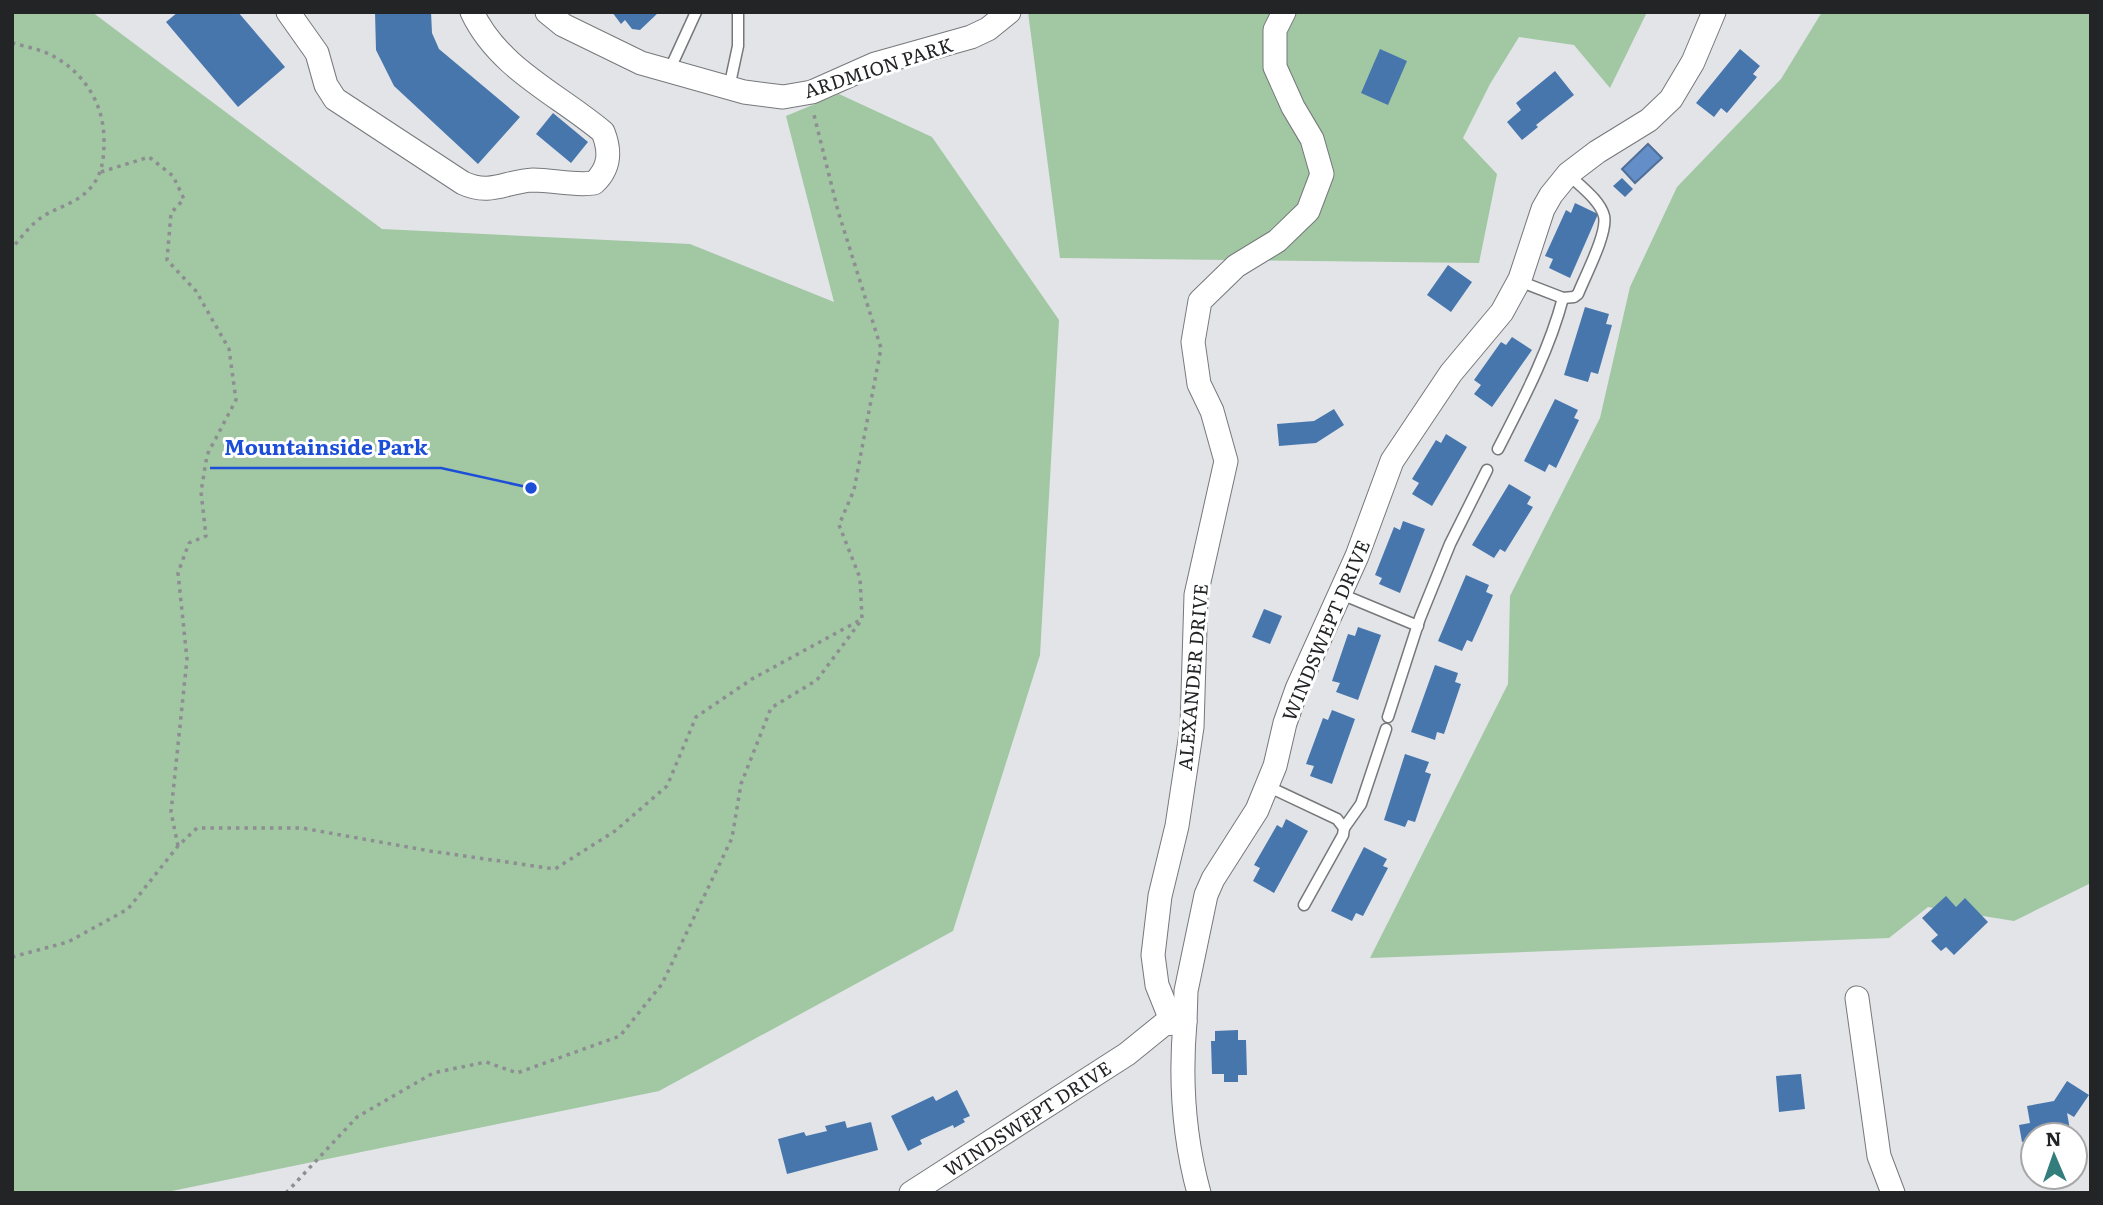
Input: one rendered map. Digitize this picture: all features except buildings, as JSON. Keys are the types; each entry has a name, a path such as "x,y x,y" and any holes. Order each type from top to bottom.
{"street":[{"path":"288,12 317,53 326,85 335,99 463,183 480,189 502,188 524,180 594,183 606,167 609,157 603,132 511,63 489,39 472,12"},
{"name":"ARDMION PARK","path":"547,12 563,25 640,63 744,92 783,97 812,92 875,64 971,37 988,29 1009,12"},
{"name":"ALEXANDER DRIVE","path":"1185,1022 1167,1010 1157,985 1153,955 1154,935 1160,896 1177,826 1192,727 1196,595 1226,461 1212,411 1199,384 1193,342 1200,301 1236,266 1278,241 1308,211 1322,174 1312,139 1293,107 1275,67 1275,30 1284,12"},
{"name":"WINDSWEPT DRIVE","path":"911,1193 1127,1054 1164,1024 1185,1022 1186,991 1206,895 1256,810 1267,786 1297,689 1341,594 1392,461 1451,373 1502,312 1519,281 1543,209 1551,195 1568,174 1597,152 1649,120 1671,99 1692,62 1714,12"},
{"path":"1857,998 1879,1156 1893,1193"},
{"path":"1185,1022 1182,1054 1184,1104 1199,1193"}],"lane":[{"path":"669,71 696,12"},
{"path":"729,88 738,46 738,12"},
{"path":"1519,281 1563,298 1574,297 1578,293 1602,233 1604,215 1595,201 1568,174"},
{"path":"1499,449 1532,384 1557,322 1563,298"},
{"path":"1388,717 1418,626 1450,544 1487,470"},
{"path":"1341,594 1418,626"},
{"path":"1304,905 1343,835 1344,828 1361,804 1386,729"},
{"path":"1267,786 1341,821 1344,828"}],"path":[{"path":"12,43 48,54 72,70 90,88 100,111 104,130 101,172 91,187 74,202 41,217 12,248"},
{"path":"286,1193 357,1117 433,1073 486,1062 517,1073 620,1036 662,984 732,838 741,784 771,708 817,680 862,619 860,578 839,525 853,490 881,348 838,211 813,113 812,92"},
{"path":"101,172 149,157 173,176 184,199 171,213 167,260 196,291 229,349 236,400 207,455 201,492 206,536 189,543 178,573 187,659 171,812 178,846"},
{"path":"12,957 68,942 128,909 178,846 197,828 302,828 430,851 555,869 615,831 667,786 696,717 752,679 862,619"}],"green space":[{"path":"12,12 92,12 382,229 690,244 834,302 786,116 839,94 932,137 1059,320 1040,655 953,931 659,1091 162,1193 12,1193"},
{"path":"1028,12 1647,12 1610,88 1574,45 1519,37 1490,84 1463,138 1497,174 1479,263 1060,258"},
{"path":"1822,12 2091,12 2091,883 2014,921 1928,907 1889,938 1370,958 1508,684 1510,596 1600,418 1630,287 1677,187 1781,79"}],"water":[{"path":"1648,144 1662,158 1635,183 1622,169"}],"place":[{"name":"Mountainside Park","path":"531,488"}]}
